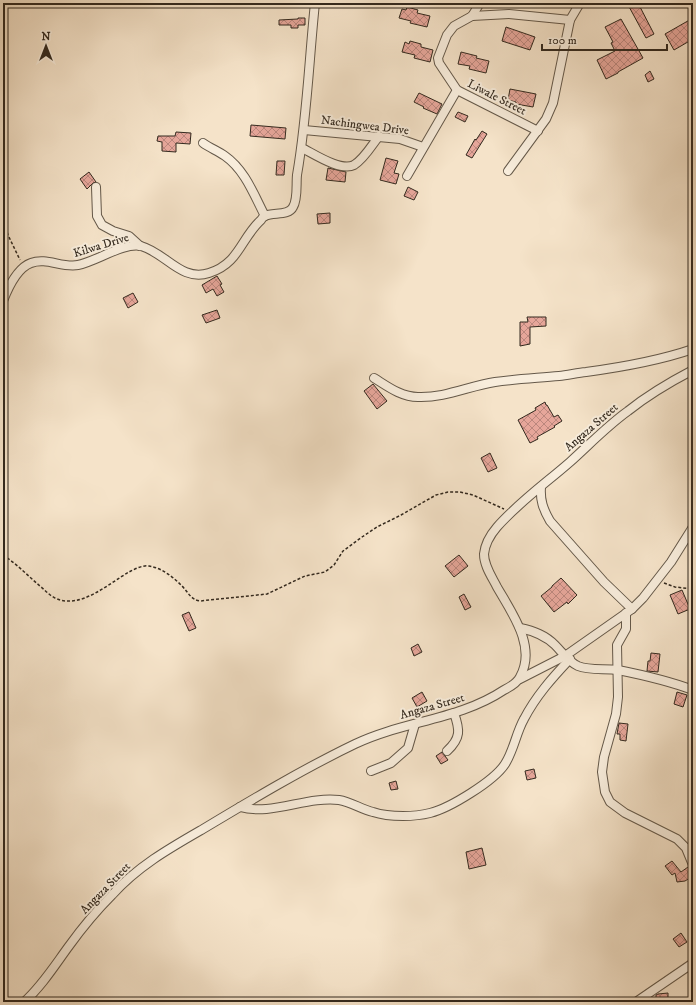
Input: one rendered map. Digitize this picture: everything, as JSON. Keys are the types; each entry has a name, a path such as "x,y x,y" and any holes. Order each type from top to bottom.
{"street":[{"path":"203,144 225,156 235,165 247,180 265,216 290,211 294,207 304,130 316,3"},
{"name":"Liwale Street","path":"480,3 472,16 454,26 447,35 438,58 439,63 457,90 538,131"},
{"path":"508,171 538,131 554,103 570,20 580,3"},
{"path":"472,16 509,14 570,20"},
{"path":"407,176 457,90"},
{"name":"Nachingwea Drive","path":"304,130 379,136 400,139 423,147"},
{"path":"302,148 334,164 349,167 355,164 379,136"},
{"path":"96,187 96,206 99,221 106,228 129,236 140,246"},
{"name":"Kilwa Drive","path":"24,267 31,263 41,261 70,266 80,265 108,253 140,246 168,260 182,272 195,275 209,273 224,266 236,255 257,223 265,216"},
{"path":"3,301 11,284 24,267"},
{"path":"374,378 391,389 406,396 431,397 447,395 470,387 494,382 560,376 646,363 693,349"},
{"name":"Angaza Street","path":"24,1002 41,984 70,945 103,905 129,877 161,853 304,770 356,744 376,735 454,713 479,704 511,686 520,679 525,657 524,637 485,562 484,554 488,539 511,512 606,428 661,388 693,370"},
{"path":"541,487 541,498 544,511 550,521 629,611"},
{"path":"240,807 270,808 326,800 340,800 373,812 404,816 430,813 477,789 494,776 505,764 524,719 548,682 568,658 629,611 643,598 671,562 693,527"},
{"path":"629,611 626,629 617,645 618,696 616,714 604,757 602,772 605,792 610,802 625,813 677,839 686,848 693,865"},
{"path":"520,628 532,630 542,635 579,666 617,670 677,684 693,690"},
{"path":"520,679 568,658"},
{"path":"447,751 455,743 458,736 454,713"},
{"path":"371,771 391,763 408,748 416,724"},
{"path":"636,1002 693,963"}],"path":[{"path":"3,218 8,235 24,267"},
{"path":"3,555 55,598 64,600 86,598 137,568 147,565 165,571 182,586 192,598 200,601 267,594 305,576 325,572 334,565 343,551 362,537 377,527 436,495 448,492 460,492 473,495 511,512"},
{"path":"658,579 669,585 693,589"}],"building":[{"path":"627,3 638,3 654,34 646,38"},
{"path":"407,7 418,10 417,13 430,16 427,27 410,23 411,21 399,18 402,9 406,10"},
{"path":"305,18 305,25 298,25 298,28 291,28 291,25 279,25 279,20"},
{"path":"693,18 693,39 674,50 665,34"},
{"path":"621,19 643,58 606,79 597,60 615,51 611,43 613,42 605,27"},
{"path":"506,27 535,37 530,50 502,41"},
{"path":"410,41 421,44 421,47 433,50 430,62 414,58 415,55 402,52 405,42 409,44"},
{"path":"461,52 489,61 486,73 469,69 470,66 458,64"},
{"path":"650,71 654,79 648,82 645,75"},
{"path":"510,89 536,94 533,107 516,104 516,102 508,100"},
{"path":"419,93 442,104 437,114 414,102"},
{"path":"458,112 468,116 465,122 455,117"},
{"path":"251,125 286,128 285,139 250,136"},
{"path":"482,131 487,134 472,158 466,155 475,139 476,140"},
{"path":"176,132 191,133 190,144 176,143 176,152 162,151 162,142 157,141 158,136 175,136"},
{"path":"386,158 398,161 394,173 399,174 396,184 380,180"},
{"path":"277,161 285,161 284,175 276,175"},
{"path":"328,168 346,172 345,182 326,180"},
{"path":"89,172 96,182 87,189 80,179"},
{"path":"408,187 418,192 414,200 404,196"},
{"path":"330,213 330,223 318,224 317,214"},
{"path":"217,276 222,284 220,285 224,292 217,296 213,289 206,293 202,285"},
{"path":"133,293 138,302 128,308 123,298"},
{"path":"217,310 220,318 206,323 202,315"},
{"path":"527,317 546,317 546,326 530,327 530,344 520,346 520,322 528,322"},
{"path":"373,384 387,401 377,409 364,391"},
{"path":"545,402 554,417 558,415 562,421 554,426 555,427 537,437 538,439 530,443 518,420 536,410 535,408"},
{"path":"490,453 497,468 488,472 481,458"},
{"path":"459,555 468,566 454,577 445,566"},
{"path":"561,578 577,595 568,604 567,602 554,612 541,596"},
{"path":"682,590 690,609 678,614 670,595"},
{"path":"464,594 471,607 465,610 459,597"},
{"path":"189,612 196,628 189,631 182,615"},
{"path":"418,644 422,652 414,656 411,648"},
{"path":"651,653 660,654 658,672 647,671"},
{"path":"422,692 427,701 417,707 412,698"},
{"path":"677,692 687,695 683,707 674,704"},
{"path":"619,723 628,724 626,741 620,740 620,734 617,734"},
{"path":"442,752 448,760 441,764 436,756"},
{"path":"534,769 536,778 527,780 525,771"},
{"path":"396,781 398,789 391,790 389,783"},
{"path":"482,848 486,865 469,869 466,852"},
{"path":"672,861 681,872 688,867 693,876 685,881 677,882 675,873 672,875 665,866"},
{"path":"681,933 687,942 679,947 673,939"},
{"path":"668,993 668,1002 656,1002 656,995"}]}
